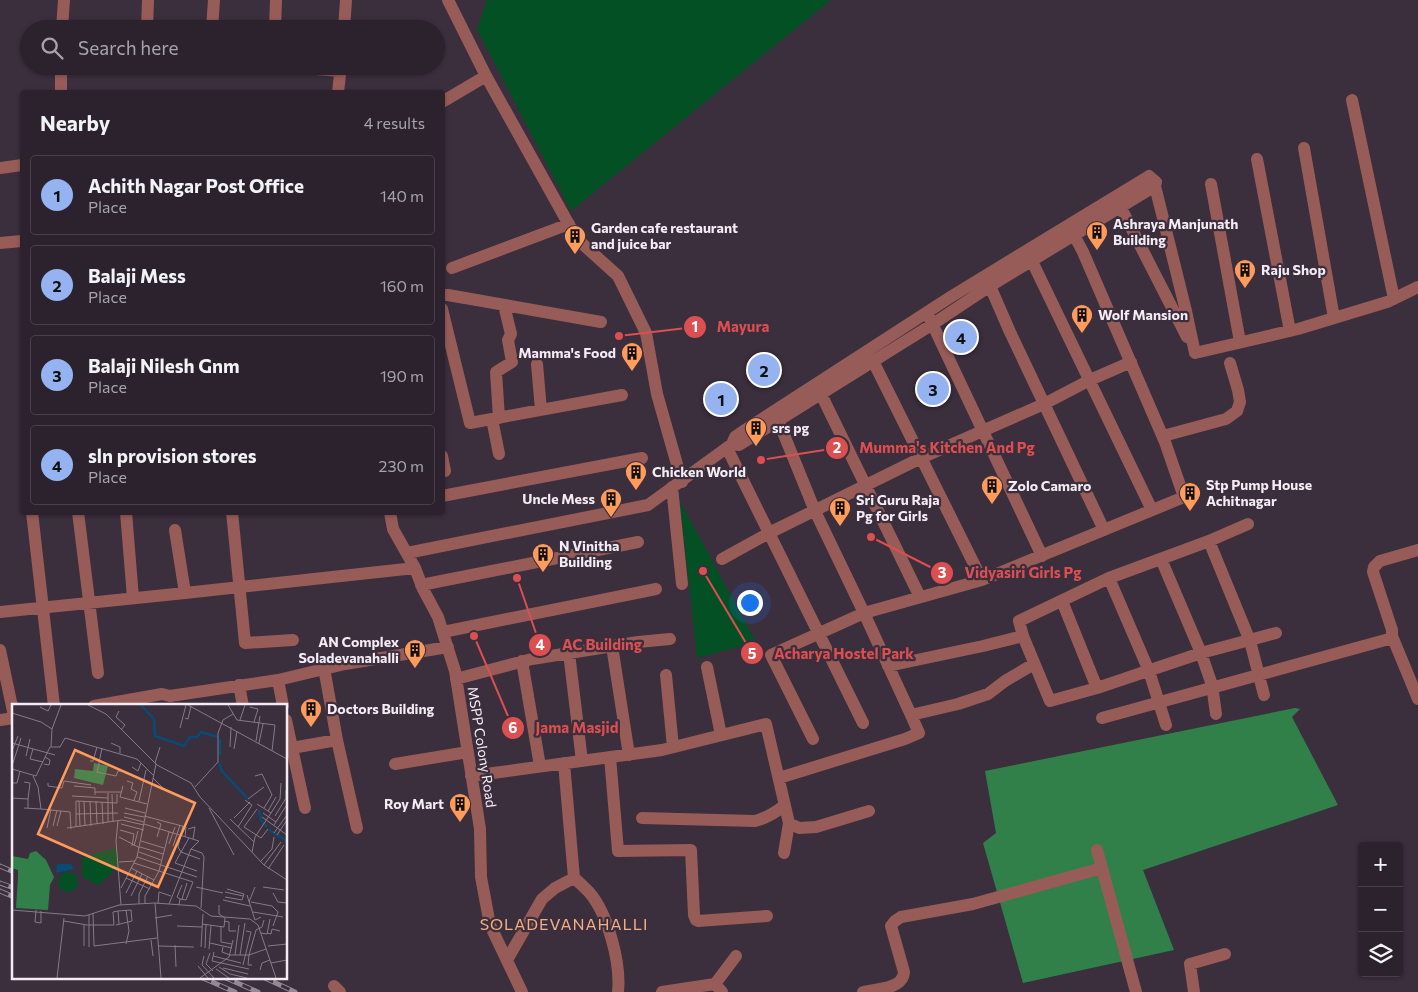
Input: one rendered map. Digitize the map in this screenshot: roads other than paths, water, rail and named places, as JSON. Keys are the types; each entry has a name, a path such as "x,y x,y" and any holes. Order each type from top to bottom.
{"street":[{"path":"63,20 64,0"},
{"path":"147,20 148,0"},
{"path":"213,20 214,0"},
{"path":"275,20 276,0"},
{"path":"345,20 346,0"},
{"path":"448,0 486,76 577,239 618,276 646,333 677,484 682,584"},
{"path":"61,75 61,90"},
{"path":"338,90 339,75"},
{"path":"445,100 486,76"},
{"path":"1352,100 1394,299"},
{"path":"1304,148 1334,318"},
{"path":"1257,159 1290,331"},
{"path":"0,168 20,165"},
{"path":"1211,184 1240,342"},
{"path":"729,446 739,445 778,420 819,389 1116,202 1155,186 1195,353"},
{"path":"1116,202 1195,353"},
{"path":"407,553 648,505 729,446 735,437 819,389 873,361 930,319 990,286 1030,255 1074,235 1116,202"},
{"path":"452,268 570,224"},
{"path":"813,739 771,655 864,613 982,580 1184,497 1163,436 1087,260 1074,235"},
{"path":"0,243 20,241"},
{"path":"1030,255 1152,510"},
{"path":"990,286 1104,530"},
{"path":"1195,353 1290,331 1334,318 1386,302 1418,287"},
{"path":"445,295 601,322"},
{"path":"499,454 495,418 496,372 512,362 508,340 511,334 504,305"},
{"path":"930,319 1042,556"},
{"path":"445,321 470,423 622,395"},
{"path":"873,361 982,580"},
{"path":"722,559 921,458 1044,404 1090,380 1131,362"},
{"path":"1163,436 1226,419 1237,410 1240,402 1230,363"},
{"path":"537,364 541,410"},
{"path":"819,389 920,597"},
{"path":"778,420 815,511 919,733 779,778"},
{"path":"729,446 769,534 864,723"},
{"path":"445,495 642,458"},
{"path":"32,515 54,704"},
{"path":"78,515 98,672"},
{"path":"126,515 133,598"},
{"path":"232,515 245,643 293,640"},
{"name":"MSPP Colony Road","path":"391,515 393,528 415,568 438,617 448,647 456,679 480,829 481,877 490,925 522,992"},
{"path":"1248,524 1161,560 1109,578 1019,620 1022,636 1050,701 1097,688 1201,653 1276,633"},
{"path":"175,530 185,593"},
{"path":"1209,541 1250,641 1264,695"},
{"path":"421,584 638,542"},
{"path":"1417,552 1380,561 1374,567 1373,572 1392,630 1392,636 1418,699"},
{"path":"1161,560 1201,653 1213,687 1216,714"},
{"path":"0,612 415,568"},
{"path":"1109,578 1149,671 1166,726"},
{"path":"443,632 656,589"},
{"path":"1062,601 1097,688"},
{"path":"888,666 1022,636"},
{"path":"1102,718 1388,640 1392,636"},
{"path":"456,679 522,661 612,646 670,639"},
{"path":"612,646 629,755"},
{"path":"105,704 162,694 170,696 278,680 324,668 448,647"},
{"path":"0,650 12,707"},
{"path":"569,653 582,761"},
{"path":"522,661 540,766"},
{"path":"911,715 958,704 988,694 1005,681 1034,664"},
{"path":"707,667 721,735"},
{"path":"324,668 337,740 357,828"},
{"path":"666,675 673,747"},
{"path":"278,680 283,704"},
{"path":"239,685 243,704"},
{"path":"471,776 662,750 766,724 789,824 784,853"},
{"path":"305,808 289,749 337,740"},
{"path":"395,764 468,752"},
{"path":"610,757 618,851 691,850 694,915 698,921 768,916"},
{"path":"564,763 574,878 590,893 608,926 618,970 618,992"},
{"path":"642,818 755,821 773,815 785,805"},
{"path":"789,824 799,828 816,827 869,811"},
{"path":"1097,850 1136,992"},
{"path":"908,992 891,926 901,917 972,904 1102,868"},
{"path":"507,960 542,899 555,888 574,878"},
{"path":"1194,992 1190,964 1226,954"},
{"path":"662,992 718,988 736,956"},
{"path":"863,992 895,985 904,978"}],"railway":[{"path":"0,866 12,871"},
{"path":"0,883 12,887"},
{"path":"0,891 12,896"},
{"path":"208,980 235,992"},
{"path":"231,980 258,992"},
{"path":"269,980 295,992"}],"place":[{"name":"Ashraya Manjunath Building","path":"1097,251"},
{"name":"Garden cafe restaurant and juice bar","path":"575,255"},
{"name":"Raju Shop","path":"1245,289"},
{"name":"Wolf Mansion","path":"1082,334"},
{"name":"Mayura","path":"619,336"},
{"name":"sln provision stores","path":"961,337"},
{"name":"Balaji Mess","path":"764,370"},
{"name":"Mamma's Food","path":"632,372"},
{"name":"Balaji Nilesh Gnm","path":"933,389"},
{"name":"Achith Nagar Post Office","path":"721,399"},
{"name":"srs pg","path":"756,447"},
{"name":"Mumma's Kitchen And Pg","path":"761,460"},
{"name":"Chicken World","path":"636,491"},
{"name":"Zolo Camaro","path":"992,505"},
{"name":"Stp Pump House Achitnagar","path":"1190,512"},
{"name":"Uncle Mess","path":"611,518"},
{"name":"Sri Guru Raja Pg for Girls","path":"840,527"},
{"name":"Vidyasiri Girls Pg","path":"871,537"},
{"name":"Acharya Hostel Park","path":"703,571"},
{"name":"N Vinitha Building","path":"543,573"},
{"name":"AC Building","path":"517,578"},
{"name":"Jama Masjid","path":"474,636"},
{"name":"AN Complex Soladevanahalli","path":"415,669"},
{"name":"Doctors Building","path":"311,728"},
{"name":"Roy Mart","path":"460,823"}],"district":[{"name":"SOLADEVANAHALLI","path":"564,924"}]}
